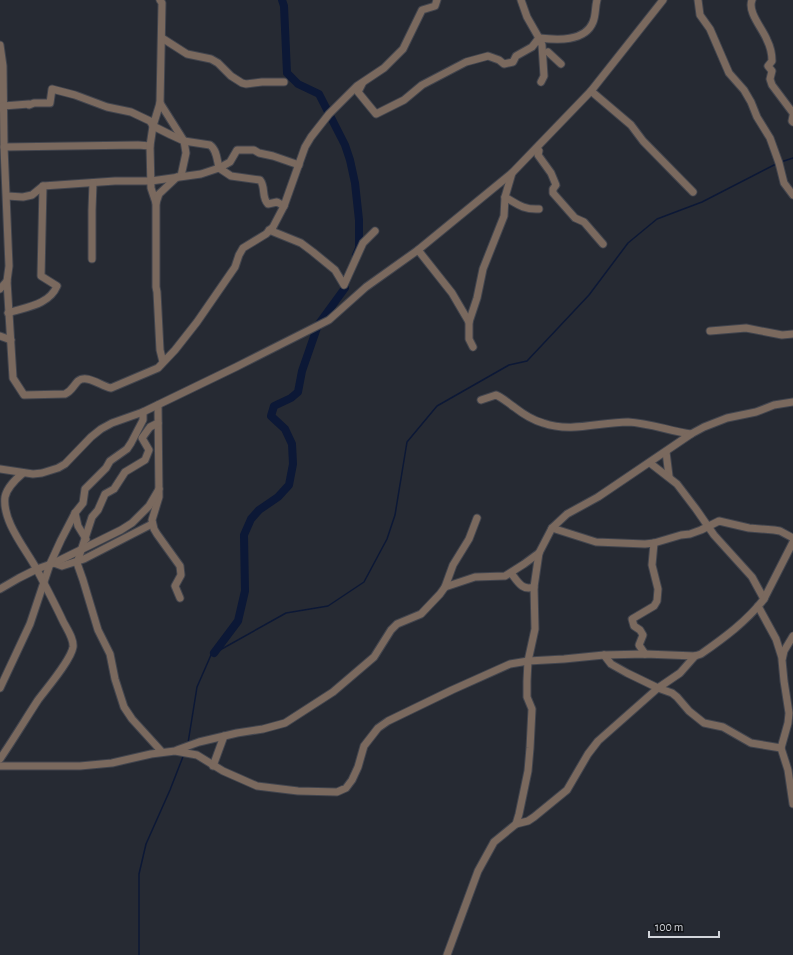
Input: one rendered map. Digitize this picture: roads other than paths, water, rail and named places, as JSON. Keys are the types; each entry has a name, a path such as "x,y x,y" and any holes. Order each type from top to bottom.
{"street":[{"path":"0,45 3,66 2,107 4,192 9,266 7,281 8,312 13,378 24,395 65,394 70,392 78,381 82,379 88,379 111,388 158,368 175,350 197,322 235,266 243,248 266,234 278,217 284,206 305,147 318,127 357,86 384,68 403,49 422,10 435,6 438,0"},
{"path":"521,0 527,17 539,38 543,49 544,76 541,82"},
{"path":"539,38 556,40 578,36 586,31 593,21 597,0"},
{"path":"0,469 23,473 42,473 58,468 65,464 91,437 101,429 112,423 158,405 329,320 366,287 418,250 512,173 591,92 663,0"},
{"path":"698,0 700,15 710,30 729,73 744,90 751,102 756,117 770,138 784,183 793,196"},
{"path":"752,0 750,4 755,20 762,28 772,53 772,61 768,66 772,71 770,79 772,85 790,108 793,114 793,122"},
{"path":"156,203 152,194 152,162 150,146 153,126 160,103 162,38 159,1"},
{"path":"162,38 187,54 211,59 218,63 231,76 242,84 284,82"},
{"path":"365,80 358,92 376,114 404,100 422,85 466,62 488,56 499,60 504,64 513,62 516,56 532,47 539,38"},
{"path":"548,52 561,64"},
{"path":"2,107 29,105 34,102 50,103 52,89 75,95 107,107 131,112 150,121 153,126 184,141 206,144 213,148 219,168 231,176 260,180 263,183 263,194 265,201 268,204 277,202 284,206"},
{"path":"591,92 631,125 644,141 693,192"},
{"path":"160,103 184,141 186,153 179,177 159,194 156,203 156,287 158,292 160,350 163,362"},
{"path":"4,147 150,146"},
{"path":"4,192 23,197 32,195 43,186 151,181 201,174 219,168 230,162 237,150 254,150 259,153 299,164"},
{"path":"539,151 538,154 551,173 556,185 553,189 553,193 576,218 584,222 603,244"},
{"path":"473,347 469,339 469,322 477,298 484,264 504,216 505,197 512,173"},
{"path":"92,259 93,183"},
{"path":"8,312 39,303 54,294 57,286 41,276 43,186"},
{"path":"505,197 526,208 539,209"},
{"path":"269,230 301,243 335,270 344,285 363,242 375,231"},
{"path":"418,250 452,293 469,322"},
{"path":"0,289 7,281"},
{"path":"710,331 746,328 776,334 793,334"},
{"path":"0,336 11,340"},
{"path":"481,400 496,395 529,417 544,424 580,427 603,424 641,423 670,431 691,434"},
{"path":"516,824 524,791 530,748 532,709 526,691 528,661 535,629 534,588 539,552 552,528 567,514 598,498 691,434 704,427 727,418 756,412 774,405 793,402"},
{"path":"158,405 159,496 158,503 153,514 152,524 157,534 180,566 180,575 175,586 180,598"},
{"path":"0,688 22,643 61,540 75,513 83,503 85,489 106,468 110,461 127,449 143,420 143,412"},
{"path":"158,423 150,427 142,438 148,450 145,460 125,472 114,489 105,494 98,510 92,517 77,563 84,580 98,630 110,654 115,679 124,707 132,719 162,752"},
{"path":"666,452 669,476"},
{"path":"650,463 657,470 669,476 677,484 718,540 752,577 764,599"},
{"path":"0,759 71,653 73,646 72,639 37,569 10,523 5,508 5,496 12,483 23,473"},
{"path":"0,589 18,578 52,564 121,530 135,520 149,506 159,489"},
{"path":"75,513 78,526 89,545"},
{"path":"175,751 200,742 285,723 343,683 374,657 397,624 421,614 445,586 453,565 469,539 477,518"},
{"path":"552,528 596,542 654,544 681,535 690,534 716,522 723,522 749,528 780,531 793,538"},
{"path":"52,564 62,566 77,563 152,524"},
{"path":"447,955 478,871 494,842 516,824 528,821 534,817 567,790 588,754 598,741 658,688 680,673 696,656 711,647 735,628 758,606 764,599 793,542"},
{"path":"645,654 639,645 643,635 640,630 634,626 632,621 633,617 654,606 657,601 658,589 652,565 654,544"},
{"path":"445,586 475,577 499,577 511,573 539,552"},
{"path":"511,573 524,588 534,588"},
{"path":"758,606 776,639 782,660"},
{"path":"793,636 784,651 782,660 782,670 789,713 788,723 781,748 788,770 793,804"},
{"path":"0,766 80,766 118,762 162,752 175,751 197,755 214,766 257,786 298,792 337,792 346,788 349,784 358,767 364,746 378,728 388,721 510,664 528,661 564,660 604,655 645,654 696,656"},
{"path":"604,655 608,661 615,666 677,696 689,711 704,723 723,727 751,743 781,748"},
{"path":"214,766 224,736"}],"waterway":[{"path":"282,0 284,6 287,73 298,84 319,94 345,145 350,160 355,183 359,220 359,248 356,255"},
{"path":"781,162 793,158"},
{"path":"188,743 197,687 211,655 286,613 328,606 364,582 387,539 395,515 407,442 437,406 509,365 527,361 589,295 628,243 657,219 702,202 776,164"},
{"path":"214,653 238,621 245,591 244,535 251,519 259,510 278,497 289,485 293,464 292,444 285,429 271,416 274,406 291,398 298,392 302,371 318,325 345,288 344,285 347,278"},
{"path":"139,955 139,874 146,844 184,754"}]}
